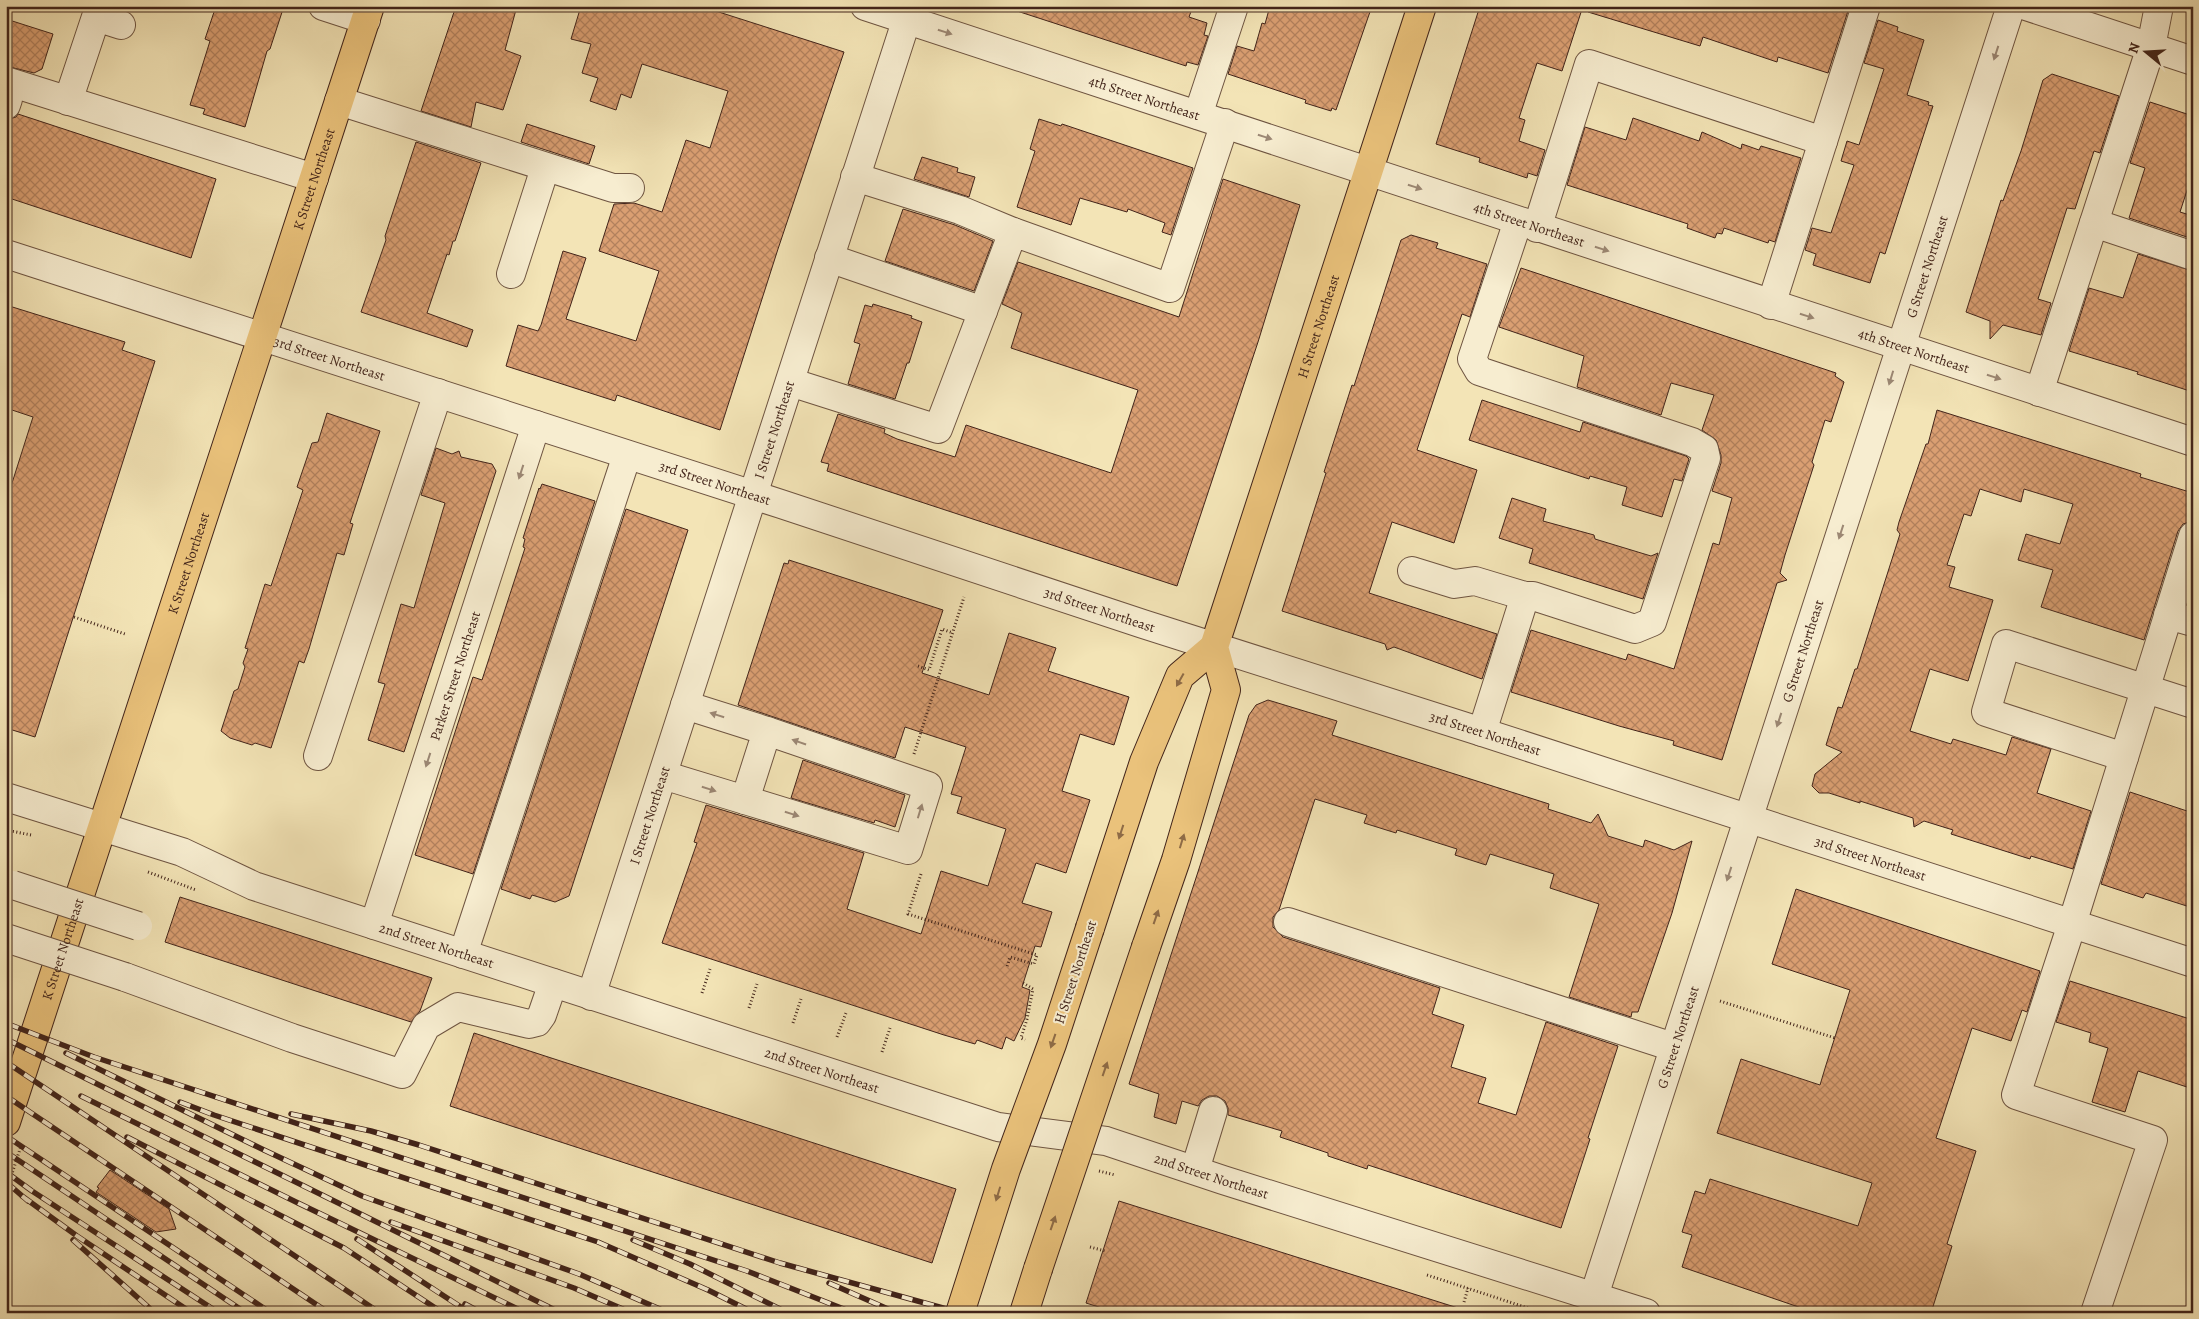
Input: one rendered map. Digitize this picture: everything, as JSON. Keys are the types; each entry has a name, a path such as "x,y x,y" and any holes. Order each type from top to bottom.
{"main road":[{"name":"H Street Northeast","path":"960,1313 1006,1168 1048,1053 1144,762 1180,676 1214,647 1422,6"},
{"name":"K Street Northeast","path":"6,1122 368,13"},
{"path":"1024,1313 1176,860 1226,690 1214,647"}],"street":[{"path":"323,6 368,13"},
{"name":"4th Street Northeast","path":"865,6 908,13 1198,115 1368,172 2193,442"},
{"path":"1198,115 1234,6"},
{"path":"1771,304 1866,6"},
{"name":"G Street Northeast","path":"1594,1296 2011,6"},
{"path":"2026,6 2193,60"},
{"path":"2039,392 2151,47 2159,6"},
{"name":"I Street Northeast","path":"591,996 908,13"},
{"path":"68,101 96,17 121,25"},
{"path":"1412,571 1454,584 1475,580 1525,596 1533,596 1635,629 1652,622 1706,458 1704,449 1692,442 1479,371 1472,359 1528,225 1589,64 1823,141"},
{"path":"6,81 314,178"},
{"path":"6,98 8,99 6,105"},
{"path":"339,101 545,168 613,188 630,188"},
{"path":"855,177 960,210 1013,232 1170,288 1225,124"},
{"path":"511,274 545,168"},
{"path":"2094,223 2193,256"},
{"path":"790,382 938,429 1013,232"},
{"name":"3rd Street Northeast","path":"6,254 2193,963"},
{"path":"829,258 983,311"},
{"path":"318,756 438,394"},
{"name":"Parker Street Northeast","path":"374,925 536,425"},
{"path":"463,954 628,455"},
{"path":"2096,1313 2153,1140 2016,1094 2072,924 2145,689 2181,618 2193,536"},
{"path":"1482,732 1525,596"},
{"path":"2124,757 1986,712 2006,644 2193,704"},
{"path":"663,774 908,850 914,832 928,786 685,705"},
{"path":"745,800 767,731"},
{"name":"2nd Street Northeast","path":"6,797 200,860 254,886 998,1127 1106,1141 1646,1313"},
{"path":"10,883 138,926"},
{"path":"1288,922 1673,1047"},
{"path":"6,938 126,977 292,1038 402,1074 426,1026 458,1007 529,1024 538,1022 553,983"},
{"path":"1195,1170 1213,1110"}],"path":[{"path":"913,756 964,597"},
{"path":"74,617 124,634"},
{"path":"918,666 929,670 942,629 953,633"},
{"path":"147,871 181,886"},
{"path":"921,873 908,914 1037,955 1034,964 1010,957 1007,967"},
{"path":"702,993 710,969"},
{"path":"1023,983 1033,989 1021,1038 1028,1041"},
{"path":"749,1008 757,984"},
{"path":"793,1023 801,999"},
{"path":"1720,1001 1835,1038"},
{"path":"837,1037 846,1013"},
{"path":"882,1052 890,1028"},
{"path":"1090,1246 1105,1251"},
{"path":"1419,1272 1543,1313"}],"building":[{"path":"216,6 284,6 270,49 267,51 245,127 203,114 205,109 190,105 210,41 205,39"},
{"path":"456,6 517,6 505,50 521,56 503,110 476,102 471,127 421,111"},
{"path":"581,6 700,6 844,52 720,430 617,395 615,401 506,366 518,325 538,331 541,325 563,251 586,258 566,319 636,341 659,271 599,251 614,204 634,203 662,212 686,140 710,148 728,91 642,64 631,98 621,94 616,110 590,101 598,78 582,73 591,44 571,39"},
{"path":"1017,6 1193,6 1189,17 1207,23 1204,35 1208,36 1198,65 1187,62 1186,66 1017,11"},
{"path":"1270,6 1372,6 1336,110 1332,108 1331,111 1305,103 1306,100 1228,74 1237,46 1254,51 1262,23 1265,24"},
{"path":"1480,6 1583,6 1562,71 1537,63 1519,118 1525,120 1519,141 1545,150 1537,176 1528,173 1527,178 1479,162 1480,158 1436,144"},
{"path":"1589,6 1835,6 1848,11 1828,73 1778,57 1777,62 1703,37 1700,46 1588,12"},
{"path":"6,19 53,34 42,69 34,73 6,66"},
{"path":"1878,20 1898,27 1897,31 1924,40 1907,95 1929,102 1928,105 1933,106 1885,254 1880,252 1870,283 1813,265 1816,254 1805,250 1812,228 1831,233 1854,165 1841,161 1847,141 1859,145 1884,69 1864,63"},
{"path":"2052,74 2119,96 2100,153 2094,151 2075,209 2067,208 2038,299 2051,303 2041,335 2003,325 1990,339 1990,321 1966,312 2001,200 2003,201 2021,151 2043,80"},
{"path":"2150,102 2193,116 2193,172 2180,212 2193,216 2193,239 2129,218 2145,168 2130,163"},
{"path":"18,114 216,179 191,258 6,197 6,120 16,117"},
{"path":"1633,118 1699,141 1702,132 1741,149 1742,144 1759,150 1761,146 1801,158 1775,242 1769,240 1768,243 1724,228 1722,234 1717,233 1715,238 1687,228 1688,224 1567,185 1585,127 1626,140"},
{"path":"1039,119 1061,126 1062,124 1193,168 1171,235 1162,232 1165,223 1128,209 1127,212 1080,198 1071,225 1017,207 1035,151 1030,149"},
{"path":"527,124 595,146 589,164 521,142"},
{"path":"416,142 481,163 455,241 453,241 449,255 447,254 427,313 473,330 467,347 361,312 386,240 385,236"},
{"path":"922,157 958,168 957,172 975,177 969,197 914,179"},
{"path":"1223,179 1300,205 1258,342 1177,586 827,471 829,464 821,462 838,414 885,429 884,433 897,439 955,457 966,425 1111,473 1138,390 1011,348 1022,313 1002,304 1018,262 1179,317"},
{"path":"903,209 955,225 993,241 974,291 885,261"},
{"path":"1411,235 1438,243 1436,248 1487,264 1470,317 1462,314 1417,450 1477,470 1454,543 1392,522 1369,593 1497,634 1482,679 1394,647 1387,650 1385,644 1282,611 1326,473 1324,472 1401,240"},
{"path":"2138,254 2193,271 2193,392 2137,374 2138,372 2069,351 2089,288 2123,298"},
{"path":"1521,268 1836,373 1835,376 1844,382 1831,422 1825,420 1812,462 1814,465 1785,555 1780,573 1787,580 1777,583 1722,760 1673,745 1674,741 1511,692 1531,630 1626,660 1628,654 1674,669 1713,543 1719,545 1732,498 1712,491 1721,463 1721,455 1716,440 1702,430 1714,395 1671,383 1661,415 1577,387 1584,356 1499,327"},
{"path":"873,304 912,316 911,318 922,322 895,399 848,384 860,344 854,342 865,305 872,307"},
{"path":"6,305 125,342 122,350 155,361 35,737 6,728 6,502 33,417 6,408"},
{"path":"1482,400 1580,432 1583,422 1686,456 1689,459 1682,481 1674,479 1662,517 1622,505 1627,487 1590,476 1589,479 1469,440"},
{"path":"1937,410 2141,474 2140,477 2193,493 2193,521 2183,524 2178,531 2144,640 2041,607 2053,570 2018,560 2026,534 2060,544 2073,504 2024,489 2021,502 1980,489 1971,516 1964,514 1947,565 1955,567 1949,587 1993,600 1968,681 1930,669 1910,731 1951,744 1953,739 2006,755 2012,737 2051,749 2037,793 2091,811 2073,869 2031,856 2030,859 1951,834 1953,830 1924,821 1914,827 1913,818 1860,801 1860,803 1829,793 1819,793 1812,786 1815,774 1842,752 1826,745 1838,707 1842,708 1855,669 1857,669 1900,534 1897,530 1899,522 1926,444 1928,444"},
{"path":"327,413 380,431 350,523 353,524 344,555 337,553 309,649 304,663 299,661 271,748 255,743 252,745 230,738 221,731 234,691 238,689 245,667 243,663 248,649 245,648 265,584 271,586 303,490 297,487 312,443 318,442"},
{"path":"436,448 452,454 459,451 461,457 492,464 496,471 404,752 368,740 385,684 378,682 401,604 414,608 445,503 421,495"},
{"path":"542,484 595,501 473,874 415,855 473,677 482,680 525,548 523,547 525,539 523,538 539,488"},
{"path":"1512,498 1546,509 1543,521 1594,535 1595,539 1651,556 1658,553 1643,599 1529,563 1533,549 1499,538"},
{"path":"626,509 688,530 569,896 555,902 532,895 530,899 501,889"},
{"path":"789,560 943,610 922,673 989,695 1009,633 1056,648 1048,671 1129,697 1114,745 1080,734 1062,791 1090,800 1066,873 1036,863 1022,903 1052,912 1041,947 1035,946 1022,987 1030,990 1025,1018 1014,1041 1006,1037 1002,1049 977,1040 975,1044 944,1035 662,943 697,843 694,842 706,805 864,853 847,909 921,934 941,871 988,886 1006,829 957,813 962,797 951,794 966,747 905,727 895,758 738,705 784,563 788,564"},
{"path":"1268,700 1337,721 1332,735 1549,804 1548,809 1591,823 1598,814 1608,836 1643,847 1645,840 1674,850 1692,841 1672,913 1638,1012 1632,1012 1631,1017 1569,997 1599,904 1550,888 1554,874 1490,854 1486,865 1455,855 1457,849 1397,830 1396,833 1364,823 1367,815 1315,799 1279,910 1273,917 1273,927 1283,937 1440,988 1432,1014 1464,1025 1451,1067 1486,1078 1478,1103 1516,1115 1546,1022 1618,1046 1561,1228 1368,1165 1367,1169 1328,1156 1328,1153 1280,1137 1282,1131 1228,1115 1225,1101 1217,1096 1209,1096 1202,1100 1198,1106 1182,1101 1176,1124 1154,1117 1159,1094 1129,1084 1249,715 1256,705"},
{"path":"803,760 905,795 895,827 875,820 874,823 791,798"},
{"path":"2130,792 2193,813 2193,908 2146,893 2143,898 2101,884"},
{"path":"1796,889 2040,971 2027,1012 2022,1010 2011,1041 1972,1028 1936,1138 1976,1151 1947,1244 1952,1246 1931,1313 1816,1313 1682,1267 1692,1235 1682,1232 1695,1191 1705,1194 1710,1179 1858,1226 1872,1183 1717,1133 1741,1059 1820,1085 1850,990 1772,964"},
{"path":"180,897 432,978 420,1011 411,1022 165,942"},
{"path":"2070,981 2193,1020 2193,1089 2138,1071 2125,1112 2092,1102 2108,1048 2089,1042 2091,1033 2056,1022"},
{"path":"474,1033 956,1189 932,1263 450,1106"},
{"path":"110,1170 169,1209 176,1229 156,1232 96,1192 99,1188 97,1187"},
{"path":"1119,1201 1458,1308 1457,1313 1118,1313 1086,1303"}],"railway":[{"path":"8,1024 94,1057 747,1271 854,1313"},
{"path":"6,1039 561,1313"},
{"path":"66,1053 362,1196 579,1274 669,1313"},
{"path":"6,1062 380,1313"},
{"path":"6,1096 329,1313"},
{"path":"81,1096 526,1313"},
{"path":"180,1102 214,1115 598,1242 708,1290 754,1313"},
{"path":"291,1114 371,1131 419,1145 780,1263 961,1313"},
{"path":"6,1136 271,1313"},
{"path":"127,1137 344,1248 443,1313"},
{"path":"6,1152 246,1313"},
{"path":"6,1172 219,1313"},
{"path":"6,1182 28,1201"},
{"path":"22,1196 77,1236 192,1313"},
{"path":"391,1222 574,1288 632,1313"},
{"path":"357,1239 470,1313"},
{"path":"73,1240 155,1313"},
{"path":"633,1240 690,1264 788,1313"},
{"path":"829,1283 897,1313"},
{"path":"465,1304 482,1313"}]}
